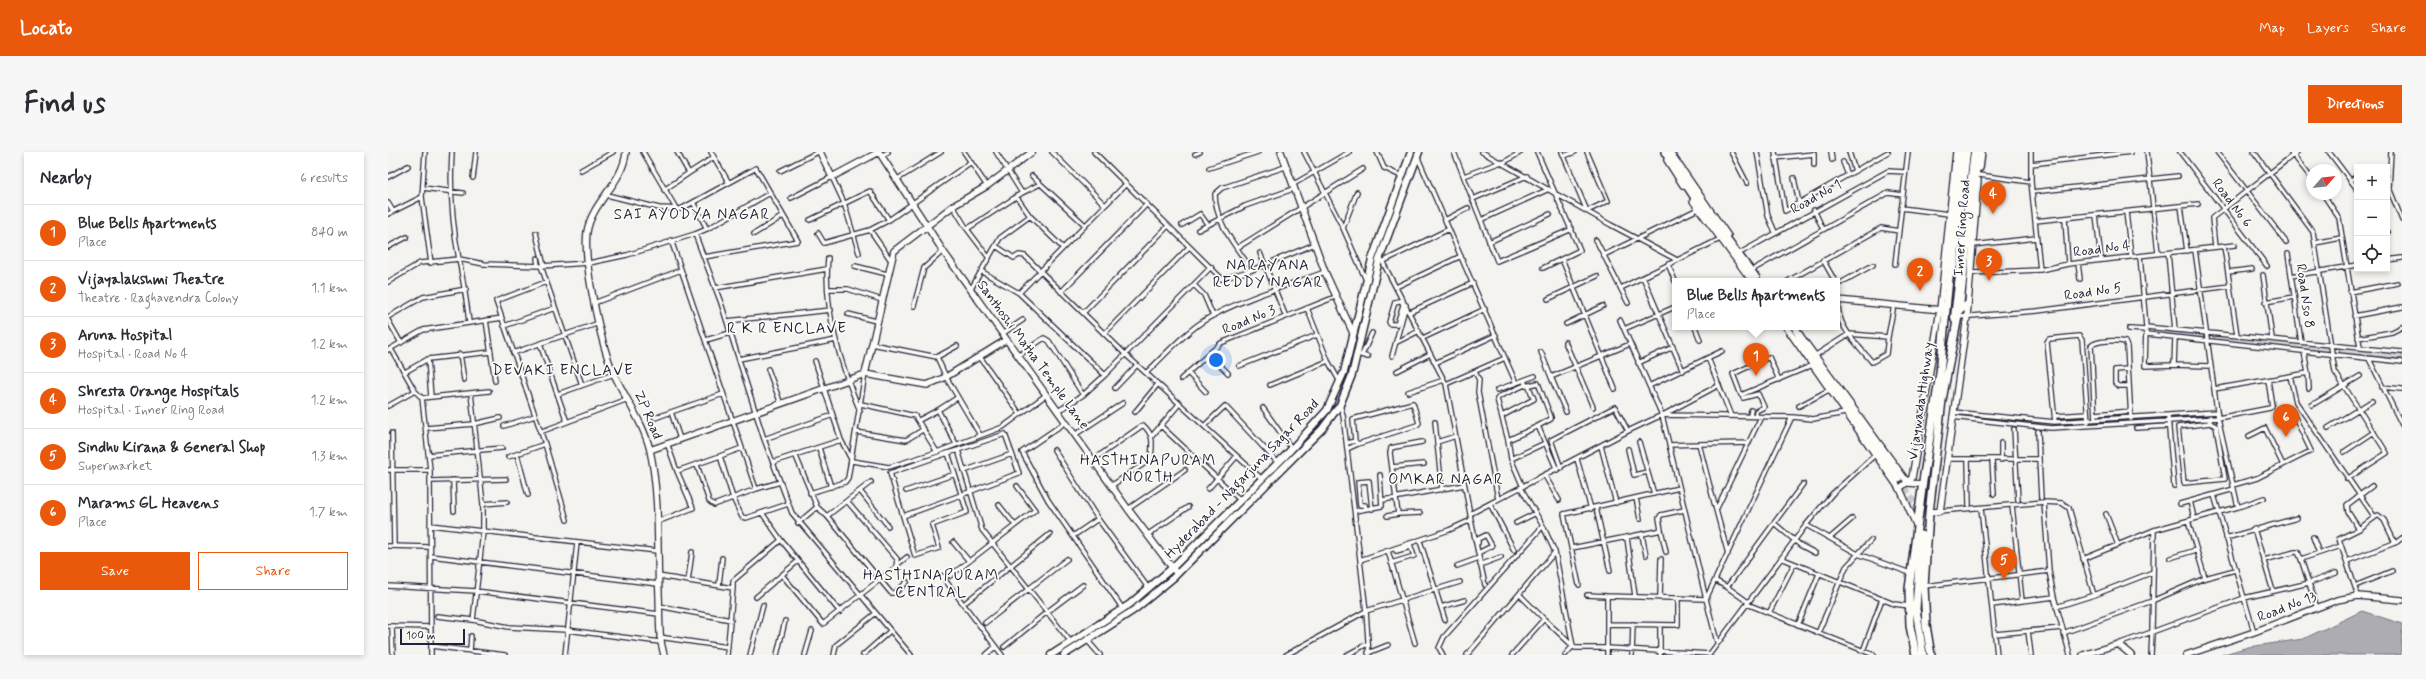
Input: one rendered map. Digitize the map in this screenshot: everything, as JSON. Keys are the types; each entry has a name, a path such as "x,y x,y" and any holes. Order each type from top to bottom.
{"highway":[{"path":"1665,152 1697,201 1752,278"},
{"path":"1948,285 1961,152"},
{"path":"1958,317 1978,152"},
{"name":"Vijaywada Highway","path":"1916,655 1910,626 1910,573 1922,484 1940,373 1943,310 1948,285"},
{"path":"1958,317 1967,305"},
{"name":"Vijaywada Highway","path":"1929,513 1939,418 1958,317"},
{"path":"1796,330 1804,346 1898,479"},
{"path":"1929,513 1924,586 1926,625 1931,655"},
{"path":"1921,535 1916,609 1923,655"}],"main road":[{"name":"Hyderabad - Nagarjuna Sagar Road","path":"1052,655 1070,641 1123,609 1149,589 1292,449 1327,410 1341,383 1366,280 1401,176 1411,152"},
{"name":"Vijaywada Highway","path":"1948,285 1954,265 1967,152"},
{"name":"Vijaywada Highway","path":"1958,317 1954,317 1974,152"},
{"name":"Hyderabad - Nagarjuna Sagar Road","path":"1066,654 1134,610 1177,574 1322,429 1340,405 1359,355 1382,259 1418,154"}],"street":[{"path":"425,152 422,197 431,262"},
{"path":"452,152 452,192 459,259 466,289 469,323"},
{"path":"474,178 476,152"},
{"path":"581,170 613,152"},
{"name":"ZP Road","path":"626,152 622,172 590,220 587,233 589,263 594,303 614,374 629,399 650,450 656,522 660,639 664,655"},
{"path":"643,152 677,210"},
{"path":"677,152 689,173"},
{"path":"711,152 729,183"},
{"path":"780,171 819,152 844,203 859,253"},
{"path":"791,198 880,153 888,152"},
{"path":"896,180 941,152"},
{"path":"964,152 987,186"},
{"path":"996,152 1022,194"},
{"path":"810,493 845,482 852,461 865,374 876,321 882,300 890,259 894,251 953,206 987,186 1032,152"},
{"path":"1052,152 1105,205"},
{"path":"1094,152 1189,247 1225,279 1265,265 1315,244"},
{"path":"1195,154 1200,152"},
{"path":"1210,168 1258,152"},
{"path":"1281,152 1292,187 1325,272 1335,297 1353,333"},
{"path":"1304,152 1326,192 1366,280"},
{"path":"1198,230 1220,218 1292,187 1349,152"},
{"path":"1377,152 1384,168 1401,176"},
{"path":"1454,152 1497,261 1572,229"},
{"path":"1482,152 1677,260"},
{"path":"1464,176 1502,163 1521,152"},
{"path":"1537,152 1558,195 1580,250 1543,268"},
{"path":"1562,152 1587,210"},
{"path":"1564,156 1575,152"},
{"path":"1587,152 1608,201 1587,210"},
{"path":"1662,152 1698,209 1751,278"},
{"path":"1670,152 1752,270 1753,278"},
{"path":"1731,152 1747,183"},
{"path":"1757,152 1768,216 1775,232"},
{"path":"1775,152 1785,210 1888,152"},
{"path":"1831,152 1832,160"},
{"path":"1849,152 1855,171"},
{"path":"1895,264 1908,152"},
{"path":"1899,489 1908,483 1912,478 1943,310 1949,214 1956,152"},
{"name":"Inner Ring Road","path":"1940,511 1952,415 1967,317 1982,152"},
{"path":"2031,152 2031,182 2040,270"},
{"path":"2031,164 2131,152"},
{"path":"2147,152 2158,253"},
{"name":"Road No 6","path":"2180,152 2267,266"},
{"path":"2216,152 2286,242"},
{"path":"2254,152 2309,224 2315,243 2335,372 2387,453 2347,479"},
{"path":"2389,164 2391,152"},
{"name":"Santhoshi Matha Temple Lane","path":"880,153 896,180 913,202 943,251 1006,340 1076,434 1111,486 1177,574"},
{"path":"1775,158 1814,153 1814,166"},
{"path":"2215,247 2212,218 2294,153 2306,170"},
{"path":"2331,153 2354,186"},
{"path":"1418,154 1516,383"},
{"path":"664,190 714,157"},
{"path":"818,233 824,243 854,233 870,230 889,220 971,162"},
{"path":"1843,162 1848,175"},
{"path":"388,177 408,166"},
{"path":"1252,270 1237,248 1220,218 1215,198 1218,190 1286,167"},
{"path":"606,195 659,208 677,210 694,204 756,168 798,241 704,257"},
{"path":"1237,248 1363,169"},
{"name":"Road No 1","path":"1740,253 1814,210 1888,171 1905,172"},
{"path":"1979,175 2031,182"},
{"path":"1032,176 1085,225"},
{"path":"1473,199 1527,176"},
{"path":"2032,192 2121,184 2178,176"},
{"path":"1794,178 1799,203"},
{"path":"2350,181 2354,178"},
{"path":"968,229 1016,196 1040,184"},
{"path":"1019,293 1126,184"},
{"path":"423,188 463,193"},
{"path":"1481,220 1549,189"},
{"path":"810,220 870,190 889,220"},
{"path":"2390,191 2400,207 2402,220"},
{"path":"1343,228 1357,192"},
{"path":"388,282 420,263 459,259 484,264 541,266 589,263 627,255 707,229 770,193"},
{"path":"1752,270 1888,193 1903,195"},
{"path":"1016,196 1030,216 1063,248"},
{"path":"388,214 422,197"},
{"path":"2327,200 2338,215 2360,347"},
{"path":"388,203 393,211"},
{"path":"694,204 707,229"},
{"path":"1061,292 1147,204"},
{"path":"2035,221 2198,204"},
{"path":"953,206 989,258"},
{"path":"2181,206 2187,251"},
{"path":"1445,220 1468,208"},
{"path":"1901,208 1949,214"},
{"path":"1604,255 1698,209"},
{"path":"1814,210 1823,229"},
{"path":"2126,212 2131,256"},
{"path":"1182,225 1200,214 1208,225"},
{"path":"1489,242 1550,214"},
{"path":"2096,215 2101,260"},
{"path":"754,234 783,216"},
{"path":"971,289 996,246 1008,231 1030,216"},
{"path":"2065,219 2068,264"},
{"path":"1083,313 1168,226"},
{"path":"1793,278 1881,228 1899,231"},
{"path":"1392,356 1404,307 1382,259 1449,229"},
{"path":"870,230 890,259"},
{"path":"536,233 541,266 582,385"},
{"path":"695,234 727,321 755,413 788,504 798,523 860,594 909,654"},
{"path":"388,247 407,237"},
{"path":"1973,245 2036,238"},
{"path":"2315,243 2341,238"},
{"path":"1621,288 1720,239"},
{"path":"671,240 756,489"},
{"path":"1596,240 1628,303"},
{"name":"Road No 4","path":"1972,273 2040,270 2068,264 2235,245"},
{"path":"996,246 1014,258 1019,255 1025,256 1125,354 1262,479"},
{"path":"2224,246 2237,335"},
{"path":"1104,334 1189,247"},
{"path":"2195,250 2218,418 2238,507"},
{"path":"914,306 924,268 943,251"},
{"path":"1260,253 1286,317"},
{"path":"2168,253 2175,330"},
{"name":"Road Nso 8","path":"2288,254 2301,342"},
{"path":"1396,288 1461,256"},
{"path":"2140,256 2146,330 2145,366 2210,366"},
{"path":"537,258 541,266"},
{"path":"828,258 828,289 836,340 847,380 860,411"},
{"path":"2390,260 2402,258"},
{"path":"1562,259 1615,389"},
{"path":"1823,260 1833,278"},
{"path":"2078,263 2080,279"},
{"path":"1668,264 1674,278"},
{"path":"1840,283 1873,265"},
{"path":"855,266 887,274"},
{"path":"2291,276 2354,266"},
{"path":"1058,411 1082,395 1105,375 1211,267"},
{"path":"2228,272 2252,268"},
{"path":"715,288 827,269"},
{"path":"594,303 681,270"},
{"path":"981,272 1019,293 1105,375"},
{"path":"1146,373 1182,338 1213,316 1275,289 1325,272"},
{"path":"2263,275 2265,302 2272,338"},
{"path":"1548,299 1597,276"},
{"path":"1642,277 1660,314 1683,371"},
{"path":"546,282 496,301 545,444 567,520"},
{"path":"1410,312 1473,283"},
{"path":"2350,292 2398,283"},
{"path":"1194,285 1204,295 1213,316"},
{"name":"Road No 5","path":"1958,317 2037,311 2230,286"},
{"path":"388,317 422,297 466,289"},
{"path":"828,289 848,289 882,300"},
{"name":"Road No 3","path":"1181,379 1221,343 1232,337 1335,297"},
{"path":"2265,302 2294,297"},
{"path":"1840,300 1943,310"},
{"path":"1402,301 1395,302 1389,322 1390,324 1397,324 1404,307"},
{"path":"1840,319 1849,334 1874,362 1886,354 1894,305"},
{"path":"1566,324 1603,306"},
{"path":"1404,307 1410,312 1445,382 1464,485 1485,585"},
{"path":"2354,316 2402,307"},
{"path":"504,326 555,308"},
{"path":"1307,308 1328,361 1341,383"},
{"path":"1624,329 1672,308"},
{"path":"1423,338 1485,309"},
{"path":"727,321 831,310"},
{"path":"848,314 876,321"},
{"path":"431,655 430,470 422,398 415,391 390,349 423,330 502,318"},
{"path":"388,320 401,343"},
{"path":"486,320 495,381"},
{"path":"1002,334 1023,320"},
{"path":"1620,320 1662,415 1717,642"},
{"path":"513,353 599,323"},
{"path":"2358,338 2392,332 2402,327"},
{"path":"2129,329 2175,330 2237,335 2402,352"},
{"path":"1696,330 1700,340"},
{"path":"1788,330 1899,489 1917,527"},
{"path":"1796,330 1816,355 1908,483"},
{"path":"2146,330 2175,338 2402,362"},
{"path":"1396,342 1419,331"},
{"path":"706,340 730,333"},
{"path":"1368,357 1359,355 1372,333"},
{"path":"1816,355 1849,334 1888,337"},
{"path":"1240,366 1317,335"},
{"path":"1435,363 1496,335"},
{"path":"2055,422 2047,342 2049,338 2079,336 2082,340 2088,425"},
{"path":"1018,356 1044,338 1049,341 1082,395"},
{"path":"2174,365 2175,338"},
{"path":"739,359 836,340"},
{"path":"650,450 824,390 865,374 927,385 946,377 1006,340"},
{"path":"1566,342 1593,406"},
{"path":"2095,419 2091,346 2092,344 2125,342 2131,422"},
{"path":"540,344 567,422"},
{"path":"872,344 937,357 957,346"},
{"path":"1551,377 1630,344"},
{"path":"1638,363 1673,347"},
{"path":"1649,386 1722,351"},
{"path":"405,372 428,360 460,354 491,352"},
{"path":"1540,352 1566,412"},
{"path":"2304,352 2309,389"},
{"path":"460,354 464,380"},
{"path":"1209,354 1228,373"},
{"path":"1397,371 1430,354"},
{"path":"980,356 1020,414"},
{"path":"937,357 957,398 980,435"},
{"path":"1779,380 1769,357 1733,374 1742,395 1779,380 1813,365"},
{"path":"1408,392 1475,372 1505,358"},
{"path":"1708,358 1731,416"},
{"path":"2369,359 2402,425"},
{"path":"428,360 430,397"},
{"path":"815,361 841,440 852,461"},
{"path":"1270,386 1328,361"},
{"path":"1115,388 1137,365"},
{"path":"2128,368 2115,370 2115,383 2118,386 2129,386"},
{"path":"768,369 781,404"},
{"path":"1475,372 1479,380 1478,392 1498,500"},
{"path":"1188,373 1206,392"},
{"path":"2214,389 2308,373"},
{"path":"558,394 614,374"},
{"path":"1497,390 1535,376"},
{"path":"2290,376 2296,402 2359,496 2374,516 2381,517 2384,520 2395,543"},
{"path":"2312,405 2360,376"},
{"path":"1502,416 1534,400 1524,380"},
{"path":"1952,415 2046,427 2218,418 2270,408 2272,406 2268,380"},
{"path":"1508,440 1538,426 1551,418 1538,383 1526,385 1498,397 1511,459 1534,514 1543,526 1554,552 1573,646"},
{"path":"1135,412 1158,384"},
{"path":"1470,514 1577,460 1628,431 1719,385"},
{"path":"2382,387 2402,389"},
{"path":"1799,406 1829,390"},
{"path":"389,405 415,391"},
{"path":"422,398 489,391"},
{"path":"471,393 483,504 483,532 473,620"},
{"path":"655,418 723,394"},
{"path":"1743,398 1758,394 1764,407 1756,411 1756,417"},
{"path":"852,461 889,467 936,452 1003,427 1046,395"},
{"path":"919,420 957,398"},
{"path":"540,432 629,399"},
{"path":"2328,428 2372,401"},
{"path":"1076,434 1123,403"},
{"path":"1111,486 1151,459 1152,436 1180,403"},
{"path":"1347,443 1356,442 1417,426 1419,423 1413,403 1353,419 1356,442"},
{"path":"860,404 911,414 919,420 936,452"},
{"path":"1340,405 1347,443 1355,511 1366,611 1367,644 1369,654 1388,645"},
{"path":"1204,426 1225,406 1278,463"},
{"path":"1561,468 1551,440 1613,407 1616,408 1628,431"},
{"path":"1263,408 1292,449"},
{"path":"938,410 956,444"},
{"path":"1750,416 1751,410"},
{"path":"2095,414 2131,411"},
{"path":"672,412 680,439"},
{"path":"2209,412 2210,423"},
{"path":"1952,415 2055,422 2217,412"},
{"path":"2180,504 2214,494 2257,478 2312,450 2292,412"},
{"path":"1662,415 1814,418 1845,413"},
{"path":"2055,416 2087,414"},
{"path":"764,439 833,415"},
{"path":"2168,415 2174,486"},
{"path":"504,426 535,416"},
{"path":"1716,510 1761,417"},
{"path":"1706,599 1729,554 1792,417"},
{"path":"426,428 474,424 500,418"},
{"path":"2204,419 2204,424"},
{"path":"1066,422 1022,452 1033,475 1123,609"},
{"path":"1436,422 1442,490"},
{"path":"2046,422 2046,427"},
{"path":"2210,423 2216,426 2225,479 2184,483 2178,427 2210,423"},
{"path":"1093,460 1143,425 1152,436"},
{"path":"1161,426 1240,500"},
{"path":"1538,426 1557,470"},
{"path":"2136,428 2169,426"},
{"path":"2249,436 2264,428 2283,465"},
{"path":"856,432 906,440 924,429"},
{"path":"2014,429 2018,500"},
{"path":"2038,432 2041,498"},
{"path":"2344,452 2374,432"},
{"path":"392,433 394,546"},
{"path":"903,516 962,495 1019,473 1005,434 948,453 890,473 915,556 940,548 932,525 967,512 962,495 948,453"},
{"path":"1438,442 1456,436"},
{"path":"773,462 841,440"},
{"path":"1347,449 1356,442"},
{"path":"1398,514 1391,448 1422,442"},
{"path":"1639,442 1654,494"},
{"path":"656,522 693,508 667,443"},
{"path":"1511,459 1545,443"},
{"path":"1669,445 1749,443"},
{"path":"2001,443 2001,460"},
{"path":"508,457 545,444"},
{"path":"1698,444 1729,554"},
{"path":"1601,446 1616,502"},
{"path":"429,454 502,448"},
{"path":"677,471 742,448"},
{"path":"819,448 831,486"},
{"path":"1628,449 1634,475 1647,472"},
{"path":"958,450 982,530 1070,641"},
{"path":"1054,450 1098,518 1149,589"},
{"path":"517,454 528,495"},
{"path":"796,454 817,508 828,516 892,594 907,582"},
{"path":"964,471 1012,454"},
{"path":"1518,594 1575,648 1607,648 1632,653 1710,654 1717,642 1806,525 1832,494 1875,455"},
{"path":"720,456 733,498 742,517 746,518 788,504"},
{"path":"1208,489 1237,456"},
{"path":"1947,459 2039,459"},
{"path":"1577,460 1604,542 1610,571"},
{"path":"1968,460 1970,505"},
{"path":"1992,460 1994,494"},
{"path":"1392,467 1424,464"},
{"path":"697,465 711,503 715,505 756,489 780,482"},
{"path":"388,470 430,470"},
{"path":"1128,509 1186,470"},
{"path":"906,491 955,474"},
{"path":"1355,511 1381,507 1383,500 1380,475"},
{"path":"1545,476 1559,500"},
{"path":"430,481 506,479"},
{"path":"453,480 454,511"},
{"path":"828,516 871,482"},
{"path":"1366,509 1365,505 1360,505 1358,482 1369,482 1372,508"},
{"path":"1908,483 1922,484"},
{"path":"1728,587 1802,484"},
{"path":"1383,500 1397,499 1464,485"},
{"path":"950,576 1035,510 1017,486"},
{"path":"2359,530 2346,509 2349,503 2372,486"},
{"path":"1579,585 1564,514 1679,488"},
{"path":"860,491 888,526"},
{"path":"2214,494 2254,632"},
{"path":"1636,498 1640,519"},
{"path":"2084,559 2154,530 2238,507 2264,498"},
{"path":"847,501 896,559 897,565"},
{"path":"2190,501 2194,518"},
{"path":"483,504 507,502"},
{"path":"1929,513 2044,502 2062,503 2069,508 2094,595"},
{"path":"2044,502 2049,571 2056,607 2070,655"},
{"path":"1490,504 1514,550"},
{"path":"999,505 1015,525"},
{"path":"2012,505 2022,601"},
{"path":"388,507 393,507"},
{"path":"1147,535 1188,507"},
{"path":"798,523 817,508"},
{"path":"1981,508 1997,655"},
{"path":"1666,552 1659,518 1661,515 1684,510"},
{"path":"762,512 781,540 840,612"},
{"path":"1388,516 1420,513"},
{"path":"1516,524 1534,514"},
{"path":"2106,514 2118,545"},
{"path":"2358,596 2339,539 2359,530 2374,516"},
{"path":"1073,536 1098,518"},
{"path":"2226,538 2297,518"},
{"path":"1831,537 1852,519"},
{"path":"1396,551 1471,520"},
{"path":"2188,521 2205,578"},
{"path":"1774,523 1795,540 1815,553"},
{"path":"430,525 657,551"},
{"path":"1806,525 1831,537 1858,554 1910,573"},
{"path":"1443,655 1439,648 1444,637 1543,526"},
{"path":"2254,529 2273,591"},
{"path":"1572,548 1661,530"},
{"path":"2152,655 2152,572 2154,530"},
{"path":"966,602 1050,534"},
{"path":"1476,545 1478,539 1486,535 1492,545 1478,553"},
{"path":"1642,535 1646,555"},
{"path":"2314,537 2319,553"},
{"path":"1627,538 1635,596"},
{"path":"2347,561 2395,543 2402,538"},
{"path":"727,655 732,620 733,581 781,540"},
{"path":"1818,633 1838,582 1846,566 1871,540"},
{"path":"1420,541 1444,620"},
{"path":"953,542 969,561"},
{"path":"565,655 571,602 572,572 577,543"},
{"path":"1360,560 1411,545"},
{"path":"1391,564 1414,556 1411,545"},
{"path":"388,546 430,547"},
{"path":"2302,559 2341,546"},
{"path":"2170,558 2196,550"},
{"path":"1388,551 1415,643"},
{"path":"688,581 692,552"},
{"path":"1467,655 1554,552"},
{"path":"2264,560 2295,552 2300,554 2318,608"},
{"path":"430,556 572,572 658,584"},
{"path":"782,575 823,624 840,612 906,557"},
{"path":"1480,565 1501,557"},
{"path":"719,585 722,558"},
{"path":"1457,566 1479,558"},
{"path":"1781,558 1882,599 1909,606"},
{"path":"985,624 1067,559"},
{"path":"1660,598 1661,559"},
{"path":"756,597 798,561"},
{"path":"1769,613 1787,572 1794,564"},
{"path":"2063,633 2152,601 2205,578 2235,570"},
{"path":"1924,586 2049,571"},
{"path":"2355,586 2392,571"},
{"path":"2056,607 2094,595 2152,572"},
{"path":"2083,655 2152,632 2244,598 2309,583 2336,573"},
{"path":"1798,625 1819,574"},
{"path":"658,576 733,588"},
{"path":"942,576 1002,655"},
{"path":"1716,581 1728,587 1747,603 1874,655"},
{"path":"1286,655 1366,611 1435,588 1460,582"},
{"path":"1004,647 1083,585"},
{"path":"388,586 431,587 476,591 659,614"},
{"path":"1587,595 1706,599"},
{"path":"1607,596 1607,655"},
{"name":"Road No 13","path":"2186,655 2254,632 2337,600 2358,596 2401,601"},
{"path":"1992,606 2054,597"},
{"path":"1608,624 1678,625 1678,598"},
{"path":"1863,651 1882,599"},
{"path":"1441,607 1465,600"},
{"path":"750,655 763,605"},
{"path":"659,606 732,620"},
{"path":"834,655 836,645 876,613"},
{"path":"437,616 473,620 509,627 567,630 728,647"},
{"path":"1512,655 1544,619"},
{"path":"777,655 785,621"},
{"path":"1632,653 1633,624"},
{"path":"1660,625 1660,653"},
{"path":"393,655 390,626 431,627"},
{"path":"1995,634 2062,628"},
{"path":"805,655 812,631"},
{"path":"863,655 890,631"},
{"path":"2028,631 2031,655"},
{"path":"470,651 471,636"},
{"path":"1087,640 1100,655"},
{"path":"1347,655 1367,644"},
{"path":"2118,644 2131,655"},
{"path":"431,646 505,655"},
{"path":"1565,655 1573,646"},
{"path":"986,655 995,647"}],"shaded area":[{"path":"2154,330 2204,335 2203,338 2154,333"},
{"path":"2213,336 2330,347 2330,352 2215,340"},
{"path":"2340,348 2402,354 2402,359 2339,353"},
{"path":"2362,611 2402,624 2401,655 2221,655 2248,647 2303,639"}],"tunnel":[{"path":"1898,479 1916,506 1920,519 1921,535"}],"place":[{"name":"Shresta Orange Hospitals","path":"1993,214"},
{"name":"Aruna Hospital","path":"1989,281"},
{"name":"Vijayalakshmi Theatre","path":"1920,291"},
{"name":"Blue Bells Apartments","path":"1756,376"},
{"name":"Marams GL Heavens","path":"2286,437"},
{"name":"Sindhu Kirana & General Shop","path":"2004,580"}],"district":[{"name":"SAI AYODYA NAGAR","path":"692,215"},
{"name":"NARAYANA REDDY NAGAR","path":"1268,274"},
{"name":"R K R ENCLAVE","path":"787,329"},
{"name":"DEVAKI ENCLAVE","path":"563,371"},
{"name":"HASTHINAPURAM NORTH","path":"1148,470"},
{"name":"OMKAR NAGAR","path":"1446,480"},
{"name":"HASTHINAPURAM CENTRAL","path":"931,584"}]}
